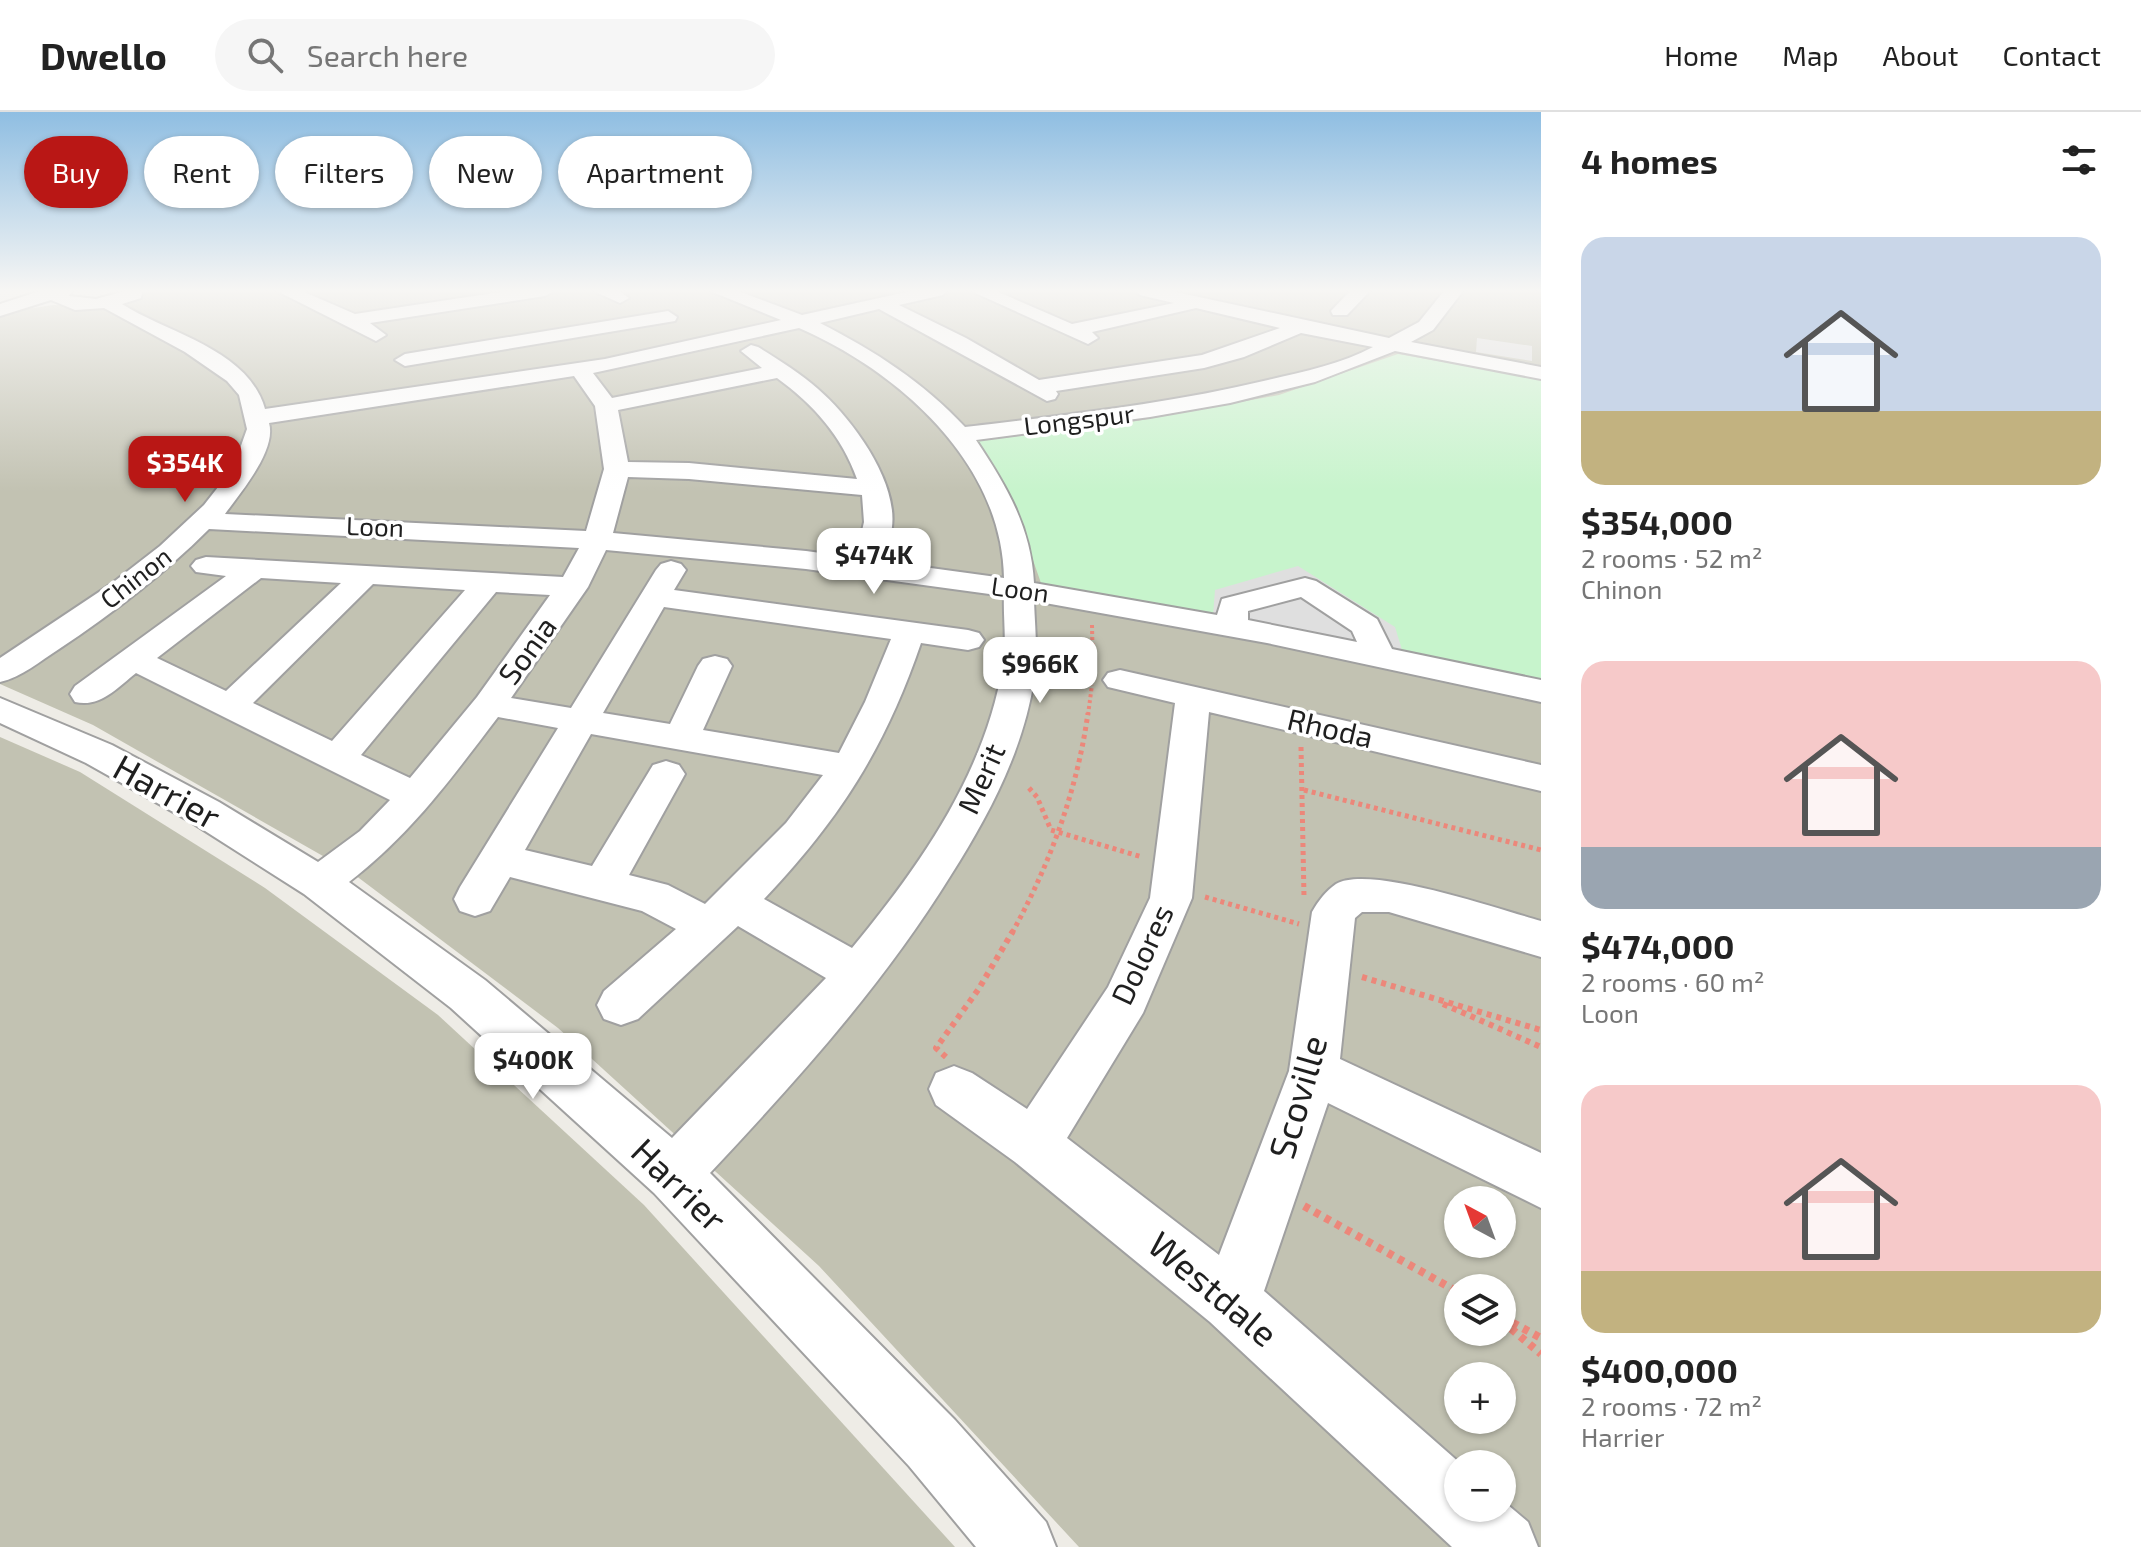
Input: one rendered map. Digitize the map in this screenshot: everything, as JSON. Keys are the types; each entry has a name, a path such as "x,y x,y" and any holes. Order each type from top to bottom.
{"street":[{"path":"205,358 236,378 251,395 260,417 580,370 635,358"},
{"path":"402,358 432,391"},
{"path":"405,360 421,358"},
{"path":"761,358 812,395 836,422 875,488 878,520 872,548"},
{"name":"Merit","path":"673,1174 781,1063 858,974 913,902 970,811 1001,736 1020,662 1019,590 1012,531 986,474 961,435 899,376 870,358"},
{"path":"986,358 1041,390 1209,358"},
{"name":"Longspur","path":"961,435 1162,409 1249,393 1321,375 1363,358"},
{"path":"1459,358 1541,373"},
{"name":"Sonia","path":"319,883 374,841 416,797 489,705 573,587 597,540 617,469 606,406 580,370"},
{"path":"606,406 780,371"},
{"name":"Chinon","path":"0,672 131,586 204,521 251,460 260,417"},
{"path":"617,469 689,471 875,488"},
{"name":"Loon","path":"204,521 474,531 807,560 1091,600 1541,691"},
{"path":"206,566 573,587"},
{"path":"87,694 254,569"},
{"path":"230,706 366,575"},
{"path":"338,758 488,582"},
{"path":"475,899 663,584 909,633 968,640"},
{"path":"1232,627 1233,606 1305,587 1366,626 1379,656"},
{"path":"621,1005 721,916 780,856 848,767 886,697 909,633"},
{"path":"133,659 416,797"},
{"path":"602,885 673,756 715,666"},
{"name":"Rhoda","path":"1120,680 1541,778"},
{"name":"Dolores","path":"1034,1144 1126,999 1171,898 1193,696"},
{"path":"489,705 581,721 673,756 848,767"},
{"name":"Harrier","path":"0,709 113,762 205,812 319,883 468,994 673,1174 932,1443 1021,1547"},
{"path":"499,859 721,916 858,974"},
{"name":"Scoville","path":"1231,1301 1314,1071 1334,912 1352,895 1389,896 1541,939"},
{"path":"1314,1071 1541,1181"},
{"name":"Westdale","path":"954,1089 1034,1144 1231,1301 1444,1493"},
{"name":"Westdale","path":"1476,1522 1503,1547"}],"path":[{"path":"954,1089 961,1069 936,1048 961,1015 1017,923 1072,793 1083,748 1094,668 1091,600"},
{"path":"1029,788 1037,797 1047,826 1057,832 1304,926 1304,790 1297,721"},
{"path":"1304,790 1541,850"},
{"path":"1327,966 1541,1030"},
{"path":"1422,995 1541,1047"},
{"path":"1271,1188 1444,1284"},
{"path":"1516,1326 1541,1338"},
{"path":"1516,1332 1541,1354"}],"shaded area":[{"path":"0,358 1541,358 1541,1547 1079,1547 819,1266 558,1028 351,872 93,725 0,684"},
{"path":"1298,566 1395,627 1403,653 1213,615 1215,590"},
{"path":"0,737 80,772 265,888 438,1015 644,1205 955,1547 0,1547"}],"green space":[{"path":"1386,358 1421,358 1541,379 1541,683 1041,583 1010,495 978,441 1131,422 1279,395"}]}
